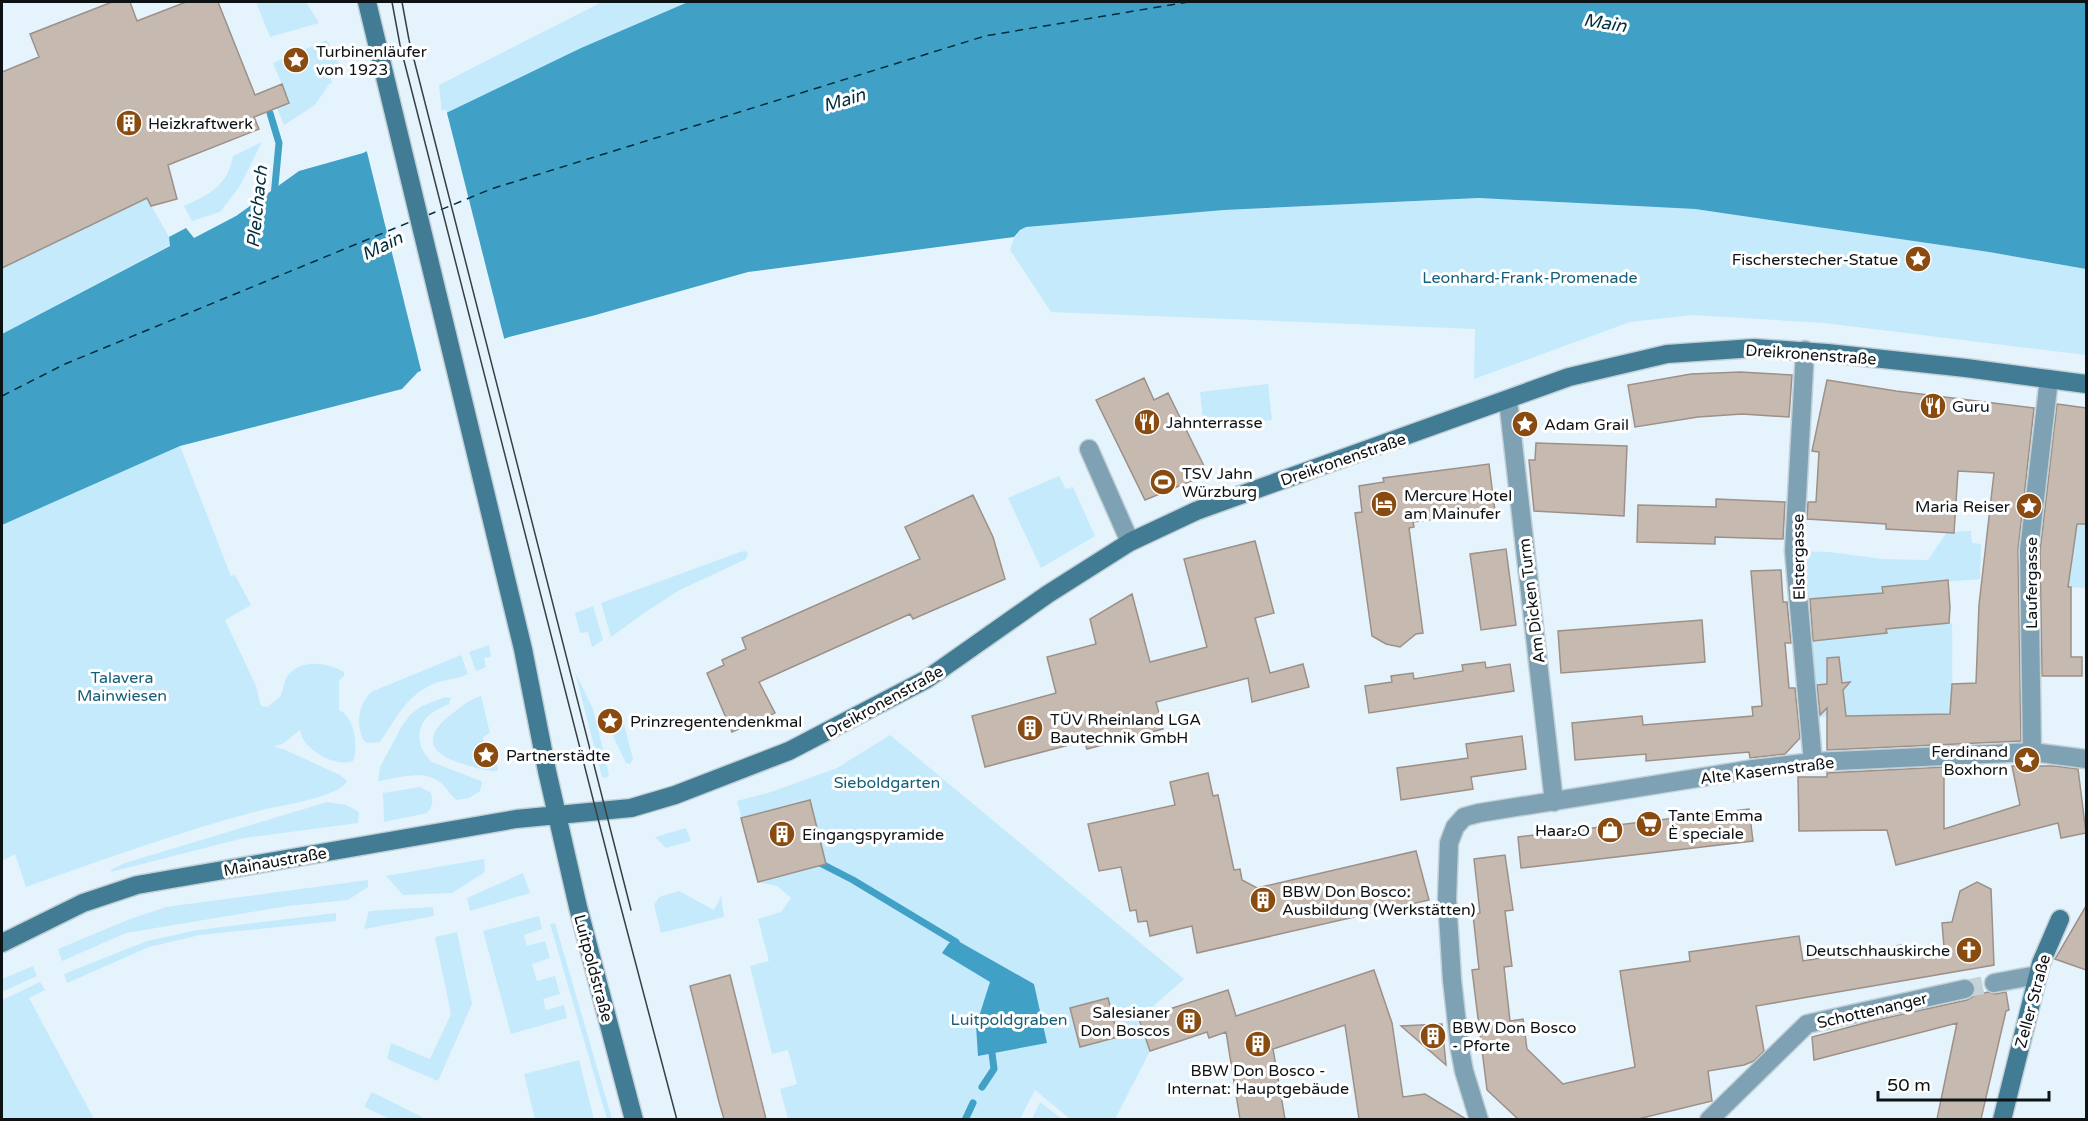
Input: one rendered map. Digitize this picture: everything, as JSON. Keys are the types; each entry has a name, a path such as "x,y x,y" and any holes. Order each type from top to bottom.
{"main road":[{"name":"Luitpoldstraße","path":"367,2 523,649 580,916 634,1119"},
{"name":"Dreikronenstraße","path":"558,815 631,808 675,795 789,751 927,679 1048,594 1130,542 1196,510 1569,377 1667,354 1754,348 1805,350 2086,384"},
{"name":"Mainaustraße","path":"2,943 83,903 137,885 516,819 558,815"},
{"name":"Zeller Straße","path":"2002,1119 2043,954 2060,919"}],"street":[{"name":"Elstergasse","path":"1805,350 1794,551 1813,762"},
{"name":"Laufergasse","path":"2032,752 2029,550 2049,379"},
{"name":"Am Dicken Turm","path":"1508,400 1554,802"},
{"path":"1089,449 1130,542"},
{"name":"Alte Kasernstraße","path":"1479,1119 1461,1055 1452,980 1447,899 1449,843 1455,827 1464,818 1479,813 1739,771 1813,762 2032,752 2086,759"},
{"path":"1994,983 2038,975"},
{"name":"Schottenanger","path":"1708,1119 1807,1024 1965,989"}],"green space":[{"path":"256,2 306,2 319,23 270,37"},
{"path":"602,2 688,2 581,48 442,115 439,85"},
{"path":"327,40 340,66 329,69 332,83 315,105 284,125 277,108 289,102 273,63"},
{"path":"262,142 240,186 220,212 192,221 184,206 202,198 222,182 233,156"},
{"path":"147,198 169,237 170,245 2,334 2,268"},
{"name":"Leonhard-Frank-Promenade","path":"1479,198 1695,209 1989,252 2086,269 2086,355 1824,323 1693,315 1630,322 1474,379 1475,329 1051,312 1010,250 1015,236 1026,227 1224,210"},
{"path":"1268,384 1272,420 1204,428 1200,392"},
{"name":"Talavera Mainwiesen","path":"180,446 231,576 235,575 251,605 225,620 256,686 261,706 268,707 279,698 288,676 302,666 316,664 331,666 344,672 344,676 339,680 339,710 344,713 354,732 353,761 337,762 320,755 307,744 300,730 284,743 274,747 340,775 347,781 334,792 323,796 205,826 26,887 15,854 2,861 2,525"},
{"path":"1059,476 1066,489 1073,487 1095,536 1041,568 1008,498"},
{"path":"2077,524 2086,524 2086,588 2066,587 2059,560 2072,559"},
{"path":"1971,531 1972,543 1981,544 1980,579 1883,587 1883,593 1798,600 1794,551 1829,552 1883,559 1928,560 1947,532"},
{"path":"745,551 748,553 746,559 678,591 611,637 601,603"},
{"path":"593,606 603,640 592,647 588,632 580,633 575,613"},
{"path":"1952,623 1954,714 1827,716 1809,720 1802,641 1886,634 1886,629"},
{"path":"489,645 491,657 484,658 486,667 476,671 469,652"},
{"path":"461,655 468,674 436,683 422,690 401,710 380,742 367,743 363,740 359,727 361,709 371,692"},
{"path":"575,672 593,709 609,774 607,778 602,777"},
{"path":"481,696 490,733 483,737 489,763 497,765 497,771 449,759 440,754 433,742 437,728 444,721 466,703"},
{"path":"445,697 451,698 449,704 428,716 421,727 419,740 421,746 432,762 481,781 480,791 469,798 457,800 440,782 426,776 418,775 378,781 380,767 411,714 422,706"},
{"path":"623,721 633,759 630,764 626,763 613,736 620,730"},
{"path":"890,735 1184,979 1139,1019 1150,1051 1115,1119 1070,1119 1035,1090 1020,1119 788,1119 780,1089 797,1084 788,1050 772,1054 750,966 769,961 758,919 781,912 791,898 777,886 758,882 737,801 771,792 837,768"},
{"path":"420,787 431,793 432,804 427,813 384,822 383,793"},
{"path":"327,802 346,805 359,812 358,823 244,838 111,872 112,869 125,863"},
{"path":"686,828 691,841 666,848 655,837"},
{"path":"484,859 485,872 452,893 403,895 386,876"},
{"path":"523,873 530,893 470,911 467,898"},
{"path":"368,880 368,887 348,900 288,906 126,933 62,961 58,949 130,919 166,907"},
{"path":"679,891 714,910 721,896 724,917 661,933 654,905 659,897"},
{"path":"433,907 434,916 364,929 369,911"},
{"path":"336,913 336,921 200,935 149,947 67,983 64,974 147,941 198,930"},
{"path":"539,916 542,929 524,935 527,946 545,941 550,958 532,964 537,981 555,976 560,994 543,999 546,1010 564,1005 567,1018 511,1034 483,931"},
{"path":"555,923 612,1119 607,1119 550,924"},
{"path":"457,932 472,1004 438,1081 387,1059 391,1043 430,1059 451,1014 435,937"},
{"path":"33,966 37,976 2,992 2,979"},
{"path":"40,982 45,990 29,998 94,1119 2,1119 2,1000"},
{"path":"579,1060 594,1119 535,1119 524,1074"},
{"path":"372,1092 422,1117 421,1119 390,1119 364,1107"},
{"path":"1040,1102 1062,1119 1032,1119"}],"water":[{"name":"Main","path":"688,2 2086,2 2086,269 1989,252 1695,209 1479,198 1224,210 1026,227 1014,237 748,272 509,337 418,372 402,389 180,446 2,525 2,334 170,246 169,237 186,228 194,238 236,216 299,171 363,153 581,48"},
{"path":"958,941 1034,984 1047,1043 978,1056 976,1026 990,982 942,953 949,943"}],"pier":[{"path":"446,109 505,342 422,374 366,148"}],"building":[{"name":"Heizkraftwerk","path":"112,2 130,2 137,21 186,2 218,2 255,95 282,84 289,103 254,117 259,129 168,165 177,199 151,206 147,198 2,268 2,72 39,57 30,34"},
{"path":"1740,372 1792,375 1789,417 1742,414 1698,417 1635,427 1628,385 1691,374"},
{"path":"1144,378 1154,400 1168,393 1208,474 1145,500 1096,400"},
{"path":"1827,380 2034,408 2018,550 2021,741 1827,750 1827,708 1820,715 1817,685 1827,684 1827,658 1839,657 1842,683 1850,682 1843,690 1846,716 1950,714 1952,684 1976,683 1979,605 1994,473 1958,471 1954,533 1886,529 1886,524 1807,519 1808,502 1816,502 1819,452 1812,451"},
{"path":"2057,404 2086,408 2086,524 2077,524 2068,587 2071,587 2071,657 2082,657 2082,676 2042,676 2040,551"},
{"path":"1536,443 1627,446 1624,516 1534,511 1529,460 1535,460"},
{"path":"1489,464 1495,511 1413,522 1414,527 1409,528 1423,633 1416,634 1400,647 1386,644 1372,636 1355,513 1362,512 1359,486 1384,482 1383,478"},
{"path":"973,495 993,537 1005,579 913,619 910,614 759,682 775,713 732,732 707,673 724,665 722,660 746,649 742,638 920,559 905,527"},
{"path":"1716,499 1785,502 1783,539 1715,537 1715,544 1637,542 1638,505 1716,507"},
{"path":"1255,541 1274,613 1255,618 1270,673 1303,664 1309,687 1252,702 1248,678 1156,702 1163,729 1087,749 1084,741 985,767 972,716 1056,693 1047,657 1096,644 1090,619 1132,594 1150,662 1207,647 1184,559"},
{"path":"1506,549 1516,625 1481,630 1470,554"},
{"path":"1781,570 1783,602 1787,602 1791,643 1785,643 1789,688 1795,688 1800,738 1785,754 1750,758 1749,752 1646,761 1646,754 1575,760 1572,723 1642,716 1643,725 1753,716 1752,707 1762,706 1751,571"},
{"path":"1948,580 1949,623 1886,629 1887,633 1813,641 1810,599 1883,593 1882,587"},
{"path":"1702,620 1705,662 1561,673 1558,631"},
{"path":"1485,662 1486,668 1510,664 1514,691 1369,713 1365,686 1392,682 1391,676 1413,673 1414,679 1463,671 1462,665"},
{"path":"1522,736 1526,769 1471,777 1473,789 1401,800 1397,768 1468,758 1466,744"},
{"path":"2012,766 2055,766 2078,769 2086,833 2061,838 2058,823 1896,865 1887,830 1799,831 1798,777 1827,777 1827,773 1944,767 1944,829 2020,805"},
{"path":"1208,773 1213,796 1218,795 1234,870 1240,869 1242,880 1257,888 1416,851 1429,900 1197,953 1192,926 1150,936 1147,921 1138,922 1136,910 1130,911 1121,867 1099,871 1088,824 1175,805 1170,782"},
{"name":"Eingangspyramide","path":"810,800 826,864 758,882 741,818"},
{"path":"1749,809 1753,841 1521,868 1518,837"},
{"path":"1505,855 1513,910 1505,911 1512,966 1504,967 1510,1021 1523,1019 1527,1049 1563,1084 1635,1067 1620,971 1690,961 1689,952 1799,936 1803,961 1901,945 1903,956 1944,947 1942,923 1952,922 1960,891 1977,882 1991,889 1994,965 1756,1006 1764,1051 1754,1061 1744,1065 1708,1071 1712,1101 1638,1119 1518,1119 1487,1090 1472,970 1479,969 1473,915 1480,913 1474,859"},
{"path":"2086,906 2086,970 2055,959"},
{"name":"BBW Don Bosco - Internat: Hauptgebäude","path":"1374,970 1392,1023 1403,1097 1425,1094 1466,1119 1359,1119 1345,1025 1273,1049 1285,1119 1240,1119 1226,1032 1209,1038 1207,1032 1150,1051 1139,1019 1228,990 1236,1016"},
{"path":"730,975 766,1119 724,1119 690,986"},
{"path":"1988,992 1995,994 2006,992 2009,1010 2006,1011 1981,1119 1937,1119 1957,1023 1814,1060 1812,1037 1967,1000"},
{"path":"1108,998 1118,1037 1080,1047 1070,1008"},
{"name":"BBW Don Bosco - Pforte","path":"1442,1024 1446,1065 1401,1026"}],"waterway":[{"name":"Pleichach","path":"270,113 279,143 274,196"},
{"path":"816,861 853,880 956,942"},
{"path":"982,1087 994,1069 992,1053"},
{"path":"965,1120 973,1103"}],"ferry route":[{"path":"428,215 491,189 985,36 1188,2"},
{"path":"2,396 65,364 410,222"}],"tunnel":[{"path":"1965,989 1994,983"}],"tram line":[{"path":"392,2 400,45 677,1120"},
{"path":"402,2 409,40 631,910"}],"place":[{"name":"Turbinenläufer von 1923","path":"296,60"},
{"name":"Heizkraftwerk","path":"129,123"},
{"name":"Fischerstecher-Statue","path":"1918,259"},
{"name":"Guru","path":"1933,406"},
{"name":"Jahnterrasse","path":"1147,422"},
{"name":"Adam Grail","path":"1525,424"},
{"name":"TSV Jahn Würzburg","path":"1163,482"},
{"name":"Mercure Hotel am Mainufer","path":"1384,504"},
{"name":"Maria Reiser","path":"2029,506"},
{"name":"Prinzregentendenkmal","path":"610,721"},
{"name":"TÜV Rheinland LGA Bautechnik GmbH","path":"1030,728"},
{"name":"Partnerstädte","path":"486,755"},
{"name":"Ferdinand Boxhorn","path":"2027,760"},
{"name":"Tante Emma È speciale","path":"1649,824"},
{"name":"Haar₂O","path":"1610,830"},
{"name":"Eingangspyramide","path":"782,834"},
{"name":"BBW Don Bosco: Ausbildung (Werkstätten)","path":"1263,900"},
{"name":"Deutschhauskirche","path":"1969,950"},
{"name":"Salesianer Don Boscos","path":"1189,1021"},
{"name":"BBW Don Bosco - Pforte","path":"1433,1036"},
{"name":"BBW Don Bosco - Internat: Hauptgebäude","path":"1258,1044"}],"park label":[{"name":"Sieboldgarten","path":"887,782"},
{"name":"Luitpoldgraben","path":"1009,1019"}]}
